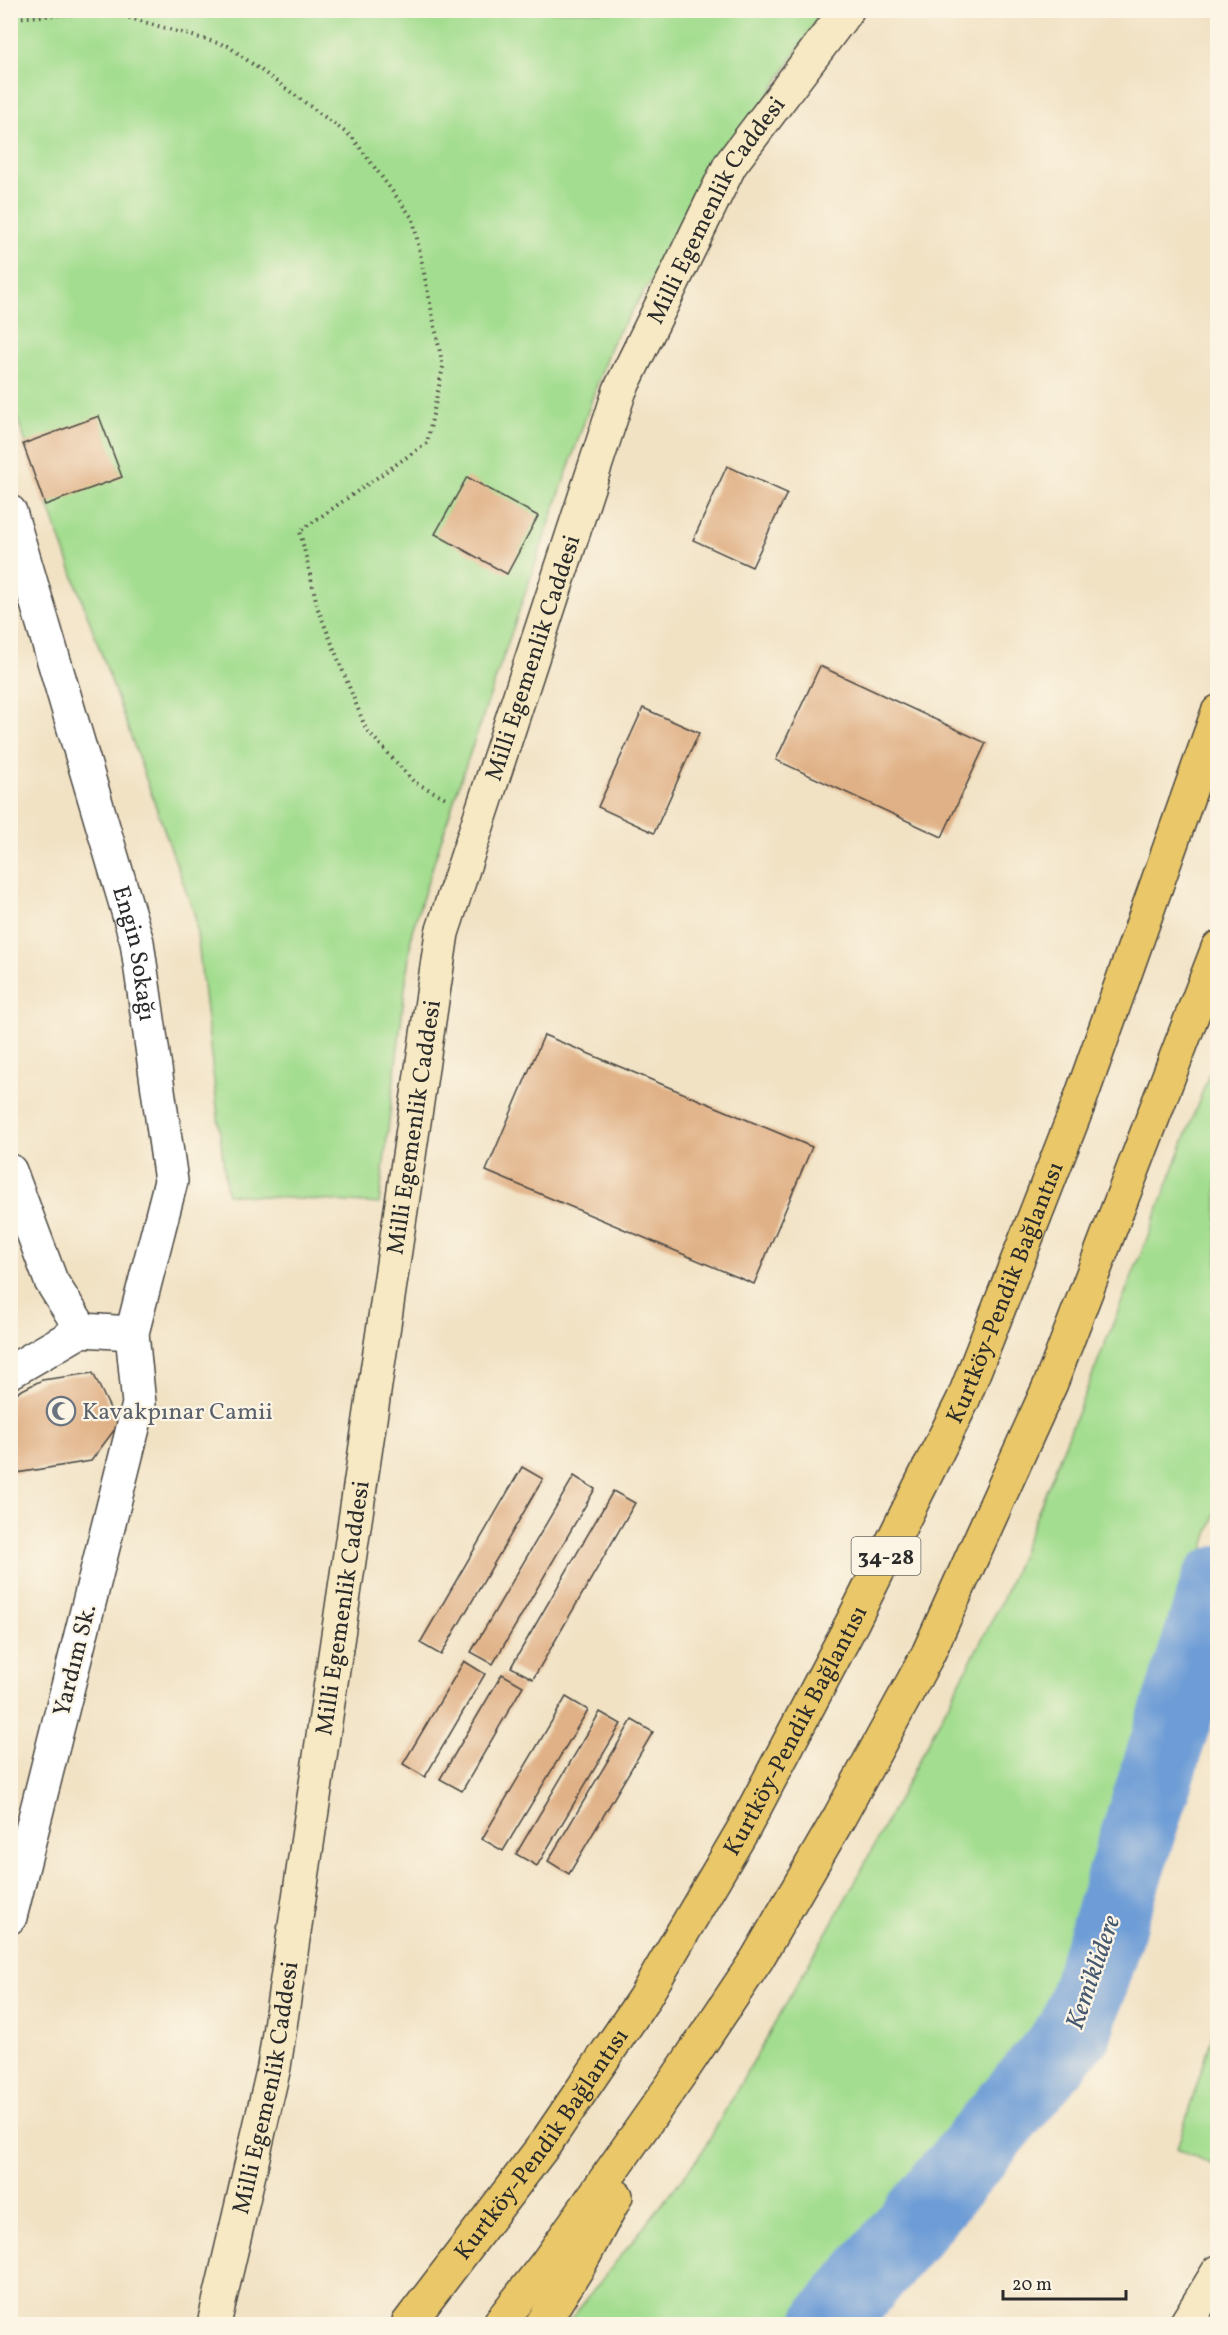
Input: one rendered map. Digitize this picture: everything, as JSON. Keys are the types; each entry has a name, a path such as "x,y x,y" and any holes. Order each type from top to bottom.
{"highway":[{"name":"Kurtköy-Pendik Bağlantısı","path":"408,2325 545,2144 643,2000 744,1828 853,1621 963,1400 1079,1103 1218,712"},
{"path":"499,2325 546,2264 682,2071 757,1959 840,1816 928,1654 1051,1383 1218,948"},
{"path":"542,2325 578,2266 682,2071"}],"street":[{"name":"Milli Egemenlik Caddesi","path":"214,2325 274,2067 442,933 620,390 730,165 847,10"},
{"name":"Engin Sokağı","path":"10,512 137,942 171,1181 132,1333 139,1404"},
{"path":"10,1171 51,1281 82,1330"},
{"path":"10,1372 82,1330 132,1333"},
{"name":"Yardım Sk.","path":"10,1917 139,1404"},
{"path":"10,1834 18,1880"},
{"path":"1186,2325 1218,2272"},
{"path":"1191,2325 1218,2301"}],"path":[{"path":"10,18 109,12 228,46 352,137 413,219 443,367 427,443 300,531 318,609 366,729 414,782 480,816"}],"green space":[{"path":"11,11 822,11 611,344 457,791 412,931 379,1204 227,1194 195,916 11,401"},
{"path":"1217,1053 1217,1506 1058,2008 787,2324 567,2324 699,2157 856,1880 1003,1599 1150,1231"},
{"path":"1217,2021 1218,2167 1177,2148"}],"building":[{"path":"99,416 122,477 45,505 23,444"},
{"path":"727,466 787,493 752,567 693,540"},
{"path":"467,477 538,516 507,574 435,534"},
{"path":"820,666 986,743 942,837 776,760"},
{"path":"643,708 699,733 654,833 598,807"},
{"path":"544,1035 812,1147 754,1284 486,1171"},
{"name":"Kavakpınar Camii","path":"93,1373 118,1425 91,1461 10,1474 10,1396 42,1380"},
{"path":"522,1467 543,1479 441,1655 420,1643"},
{"path":"574,1476 595,1489 493,1664 471,1652"},
{"path":"613,1491 635,1503 533,1679 511,1667"},
{"path":"464,1661 485,1674 425,1777 403,1764"},
{"path":"502,1674 523,1686 462,1791 440,1779"},
{"path":"566,1697 588,1710 503,1851 482,1839"},
{"path":"600,1712 621,1724 537,1866 516,1854"},
{"path":"632,1720 653,1732 569,1874 548,1861"}],"waterway":[{"name":"Kemiklidere","path":"829,2324 1075,2031 1218,1583"}],"place":[{"name":"Kavakpınar Camii","path":"61,1411"}]}
